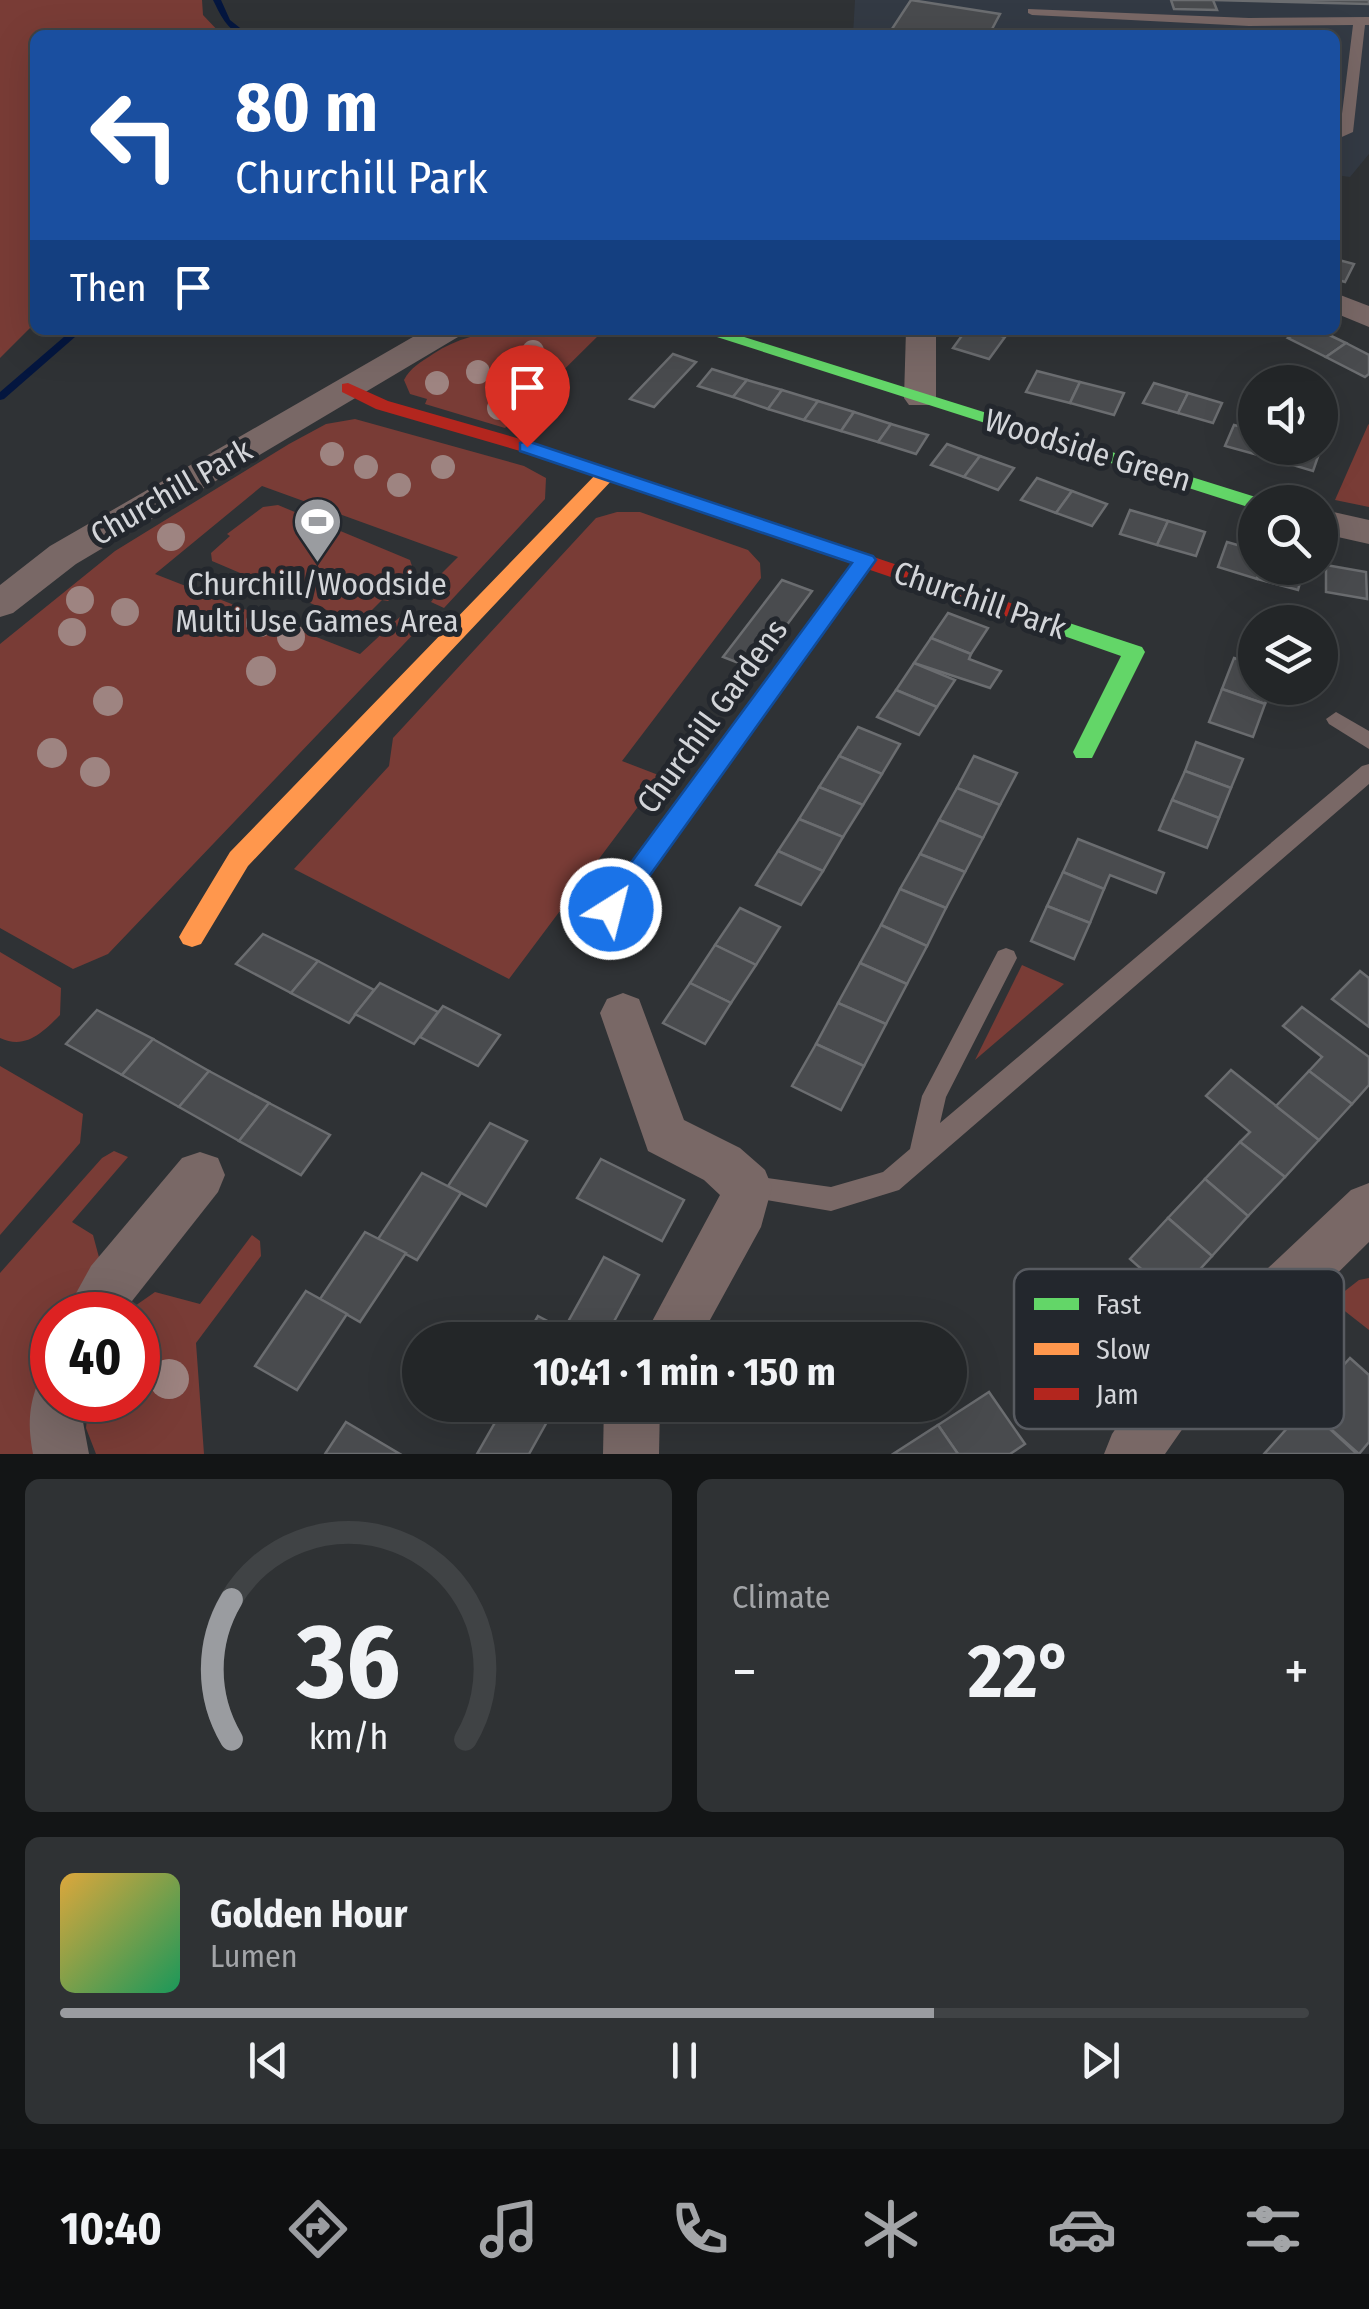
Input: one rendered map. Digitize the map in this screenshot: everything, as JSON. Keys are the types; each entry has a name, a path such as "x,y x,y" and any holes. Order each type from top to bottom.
{"street":[{"path":"1340,304 1369,318"},
{"name":"Churchill Park","path":"0,604 62,555 438,335"},
{"name":"Woodside Green","path":"720,335 1238,497"},
{"path":"920,398 921,335"},
{"name":"Churchill Park","path":"348,388 382,406 606,474 1134,652 1084,752"},
{"path":"192,936 239,859 606,474"},
{"path":"1338,525 1369,532"},
{"name":"Churchill Gardens","path":"611,909 865,560"},
{"path":"623,1013 665,1135 722,1164 748,1187 743,1210 680,1322"},
{"path":"105,1292 200,1175"},
{"path":"1305,1269 1369,1207"},
{"path":"55,1422 62,1454"},
{"path":"631,1454 632,1422"},
{"path":"1132,1454 1149,1429"}],"lane":[{"path":"1032,11 1249,22 1364,21 1346,134"},
{"path":"1336,720 1369,741"},
{"path":"748,1187 831,1200 890,1182 1369,772"},
{"path":"920,1156 934,1096 1006,958"}],"shaded area":[{"path":"0,0 202,0 203,15 217,30 30,30 30,328 0,358"},
{"path":"855,0 1369,0 1369,154 1350,177 1340,176 1340,30 853,30"},
{"path":"599,335 505,428 425,404 427,399 410,394 404,380 433,354 474,336"},
{"path":"355,419 524,466 546,478 545,499 444,608 431,602 440,590 429,586 458,557 262,486 155,574 360,654 402,615 424,623 108,954 73,969 0,928 0,644 115,551 289,444 326,424"},
{"path":"1369,424 1369,507 1338,501"},
{"name":"Churchill/Woodside Multi Use Games Area","path":"278,505 410,560 413,569 388,601 382,600 364,618 350,620 212,561 211,553 230,536 227,534 263,507"},
{"path":"617,512 640,512 748,550 760,563 761,578 622,761 661,776 509,979 294,869 389,766 393,738 596,518"},
{"path":"0,952 61,988 60,1015 40,1033 18,1042 0,1038"},
{"path":"1022,965 1064,984 975,1060"},
{"path":"0,1066 83,1114 80,1143 0,1235"},
{"path":"114,1151 128,1157 72,1222 93,1235 100,1261 80,1292 30,1292 30,1422 35,1422 37,1454 0,1454 0,1273 102,1158"},
{"path":"252,1235 260,1241 261,1256 196,1343 204,1454 96,1454 87,1422 160,1422 160,1293 200,1304"},
{"path":"1369,1278 1369,1330 1344,1310 1344,1292 1359,1280"}],"building":[{"path":"911,0 1000,14 992,30 891,30"},
{"path":"1171,0 1213,0 1217,10 1174,9"},
{"path":"1214,0 1369,0 1369,4"},
{"path":"1340,260 1354,264 1345,282 1340,280"},
{"path":"962,335 1005,337 989,359 953,348"},
{"path":"1329,335 1346,343 1326,357 1288,338"},
{"path":"1346,343 1369,355 1369,374 1365,377 1326,357"},
{"path":"673,354 696,362 654,407 630,399"},
{"path":"712,369 747,380 733,397 698,386"},
{"path":"1037,371 1080,382 1070,403 1026,392"},
{"path":"747,380 782,390 768,409 733,397"},
{"path":"1080,382 1124,393 1114,415 1070,403"},
{"path":"1154,383 1188,393 1178,413 1143,403"},
{"path":"782,390 818,401 804,420 768,409"},
{"path":"1188,393 1222,403 1213,423 1178,413"},
{"path":"818,401 854,412 841,431 804,420"},
{"path":"854,412 891,424 878,442 841,431"},
{"path":"891,424 928,435 916,454 878,442"},
{"path":"1234,425 1238,426 1238,450 1225,446"},
{"path":"947,444 980,456 964,477 931,465"},
{"path":"980,456 1014,468 998,490 964,477"},
{"path":"1293,465 1315,465 1313,471"},
{"path":"1037,478 1072,491 1056,513 1021,500"},
{"path":"1072,491 1107,504 1092,526 1056,513"},
{"path":"1130,510 1168,521 1157,545 1120,534"},
{"path":"1168,521 1205,532 1196,556 1157,545"},
{"path":"1227,542 1238,545 1238,573 1218,567"},
{"path":"1338,567 1366,572 1367,599 1326,592 1326,585 1338,585"},
{"path":"782,580 812,591 754,669 723,657"},
{"path":"948,613 988,628 971,654 931,638"},
{"path":"931,638 1001,671 990,688 914,663"},
{"path":"1234,658 1238,659 1238,695 1222,689"},
{"path":"914,663 955,680 937,707 896,690"},
{"path":"1222,689 1238,695 1238,705 1265,705 1253,737 1209,722"},
{"path":"896,690 937,707 919,735 877,717"},
{"path":"858,727 900,744 882,774 839,756"},
{"path":"1196,742 1243,759 1231,788 1185,771"},
{"path":"839,756 882,774 863,805 819,787"},
{"path":"974,756 1017,773 1000,805 957,788"},
{"path":"1185,771 1231,788 1219,818 1172,800"},
{"path":"819,787 863,805 843,837 799,819"},
{"path":"957,788 1000,805 983,838 939,820"},
{"path":"1172,800 1219,818 1207,848 1159,830"},
{"path":"799,819 843,837 823,871 778,851"},
{"path":"939,820 983,838 965,872 920,854"},
{"path":"1078,839 1164,873 1156,893 1110,875 1104,889 1063,872"},
{"path":"778,851 823,871 801,905 756,885"},
{"path":"920,854 965,872 946,908 900,889"},
{"path":"1063,872 1104,889 1090,923 1047,906"},
{"path":"900,889 946,908 927,946 881,925"},
{"path":"1047,906 1090,923 1074,959 1031,941"},
{"path":"740,908 780,927 756,965 715,945"},
{"path":"881,925 927,946 907,984 860,963"},
{"path":"263,934 318,961 291,993 236,964"},
{"path":"715,945 756,965 731,1003 690,983"},
{"path":"318,961 374,990 349,1023 291,993"},
{"path":"860,963 907,984 886,1024 838,1003"},
{"path":"1360,971 1369,978 1369,1027 1332,999"},
{"path":"380,983 438,1012 414,1044 355,1014"},
{"path":"690,983 731,1003 705,1044 663,1023"},
{"path":"838,1003 886,1024 864,1066 816,1044"},
{"path":"443,1006 500,1035 478,1066 420,1037"},
{"path":"1302,1007 1369,1057 1369,1085 1352,1104 1309,1071 1322,1057 1283,1026"},
{"path":"97,1010 153,1039 122,1075 66,1044"},
{"path":"153,1039 209,1071 179,1107 122,1075"},
{"path":"816,1044 864,1066 841,1110 792,1086"},
{"path":"1231,1070 1319,1140 1285,1177 1240,1142 1250,1132 1206,1096"},
{"path":"209,1071 269,1103 239,1141 179,1107"},
{"path":"1309,1071 1352,1104 1319,1140 1276,1106"},
{"path":"269,1103 330,1135 301,1175 239,1141"},
{"path":"490,1123 527,1141 486,1206 448,1186"},
{"path":"1240,1142 1285,1177 1248,1216 1205,1179"},
{"path":"601,1159 684,1200 662,1241 577,1198"},
{"path":"422,1173 461,1193 417,1260 378,1239"},
{"path":"1205,1179 1248,1216 1212,1256 1168,1218"},
{"path":"1168,1218 1212,1256 1200,1269 1141,1269 1130,1259"},
{"path":"365,1232 406,1253 360,1322 320,1299"},
{"path":"604,1257 639,1275 614,1322 568,1322"},
{"path":"306,1291 347,1314 297,1390 255,1366"},
{"path":"1350,1358 1369,1375 1369,1442 1359,1454 1331,1429 1344,1429 1344,1365"},
{"path":"989,1392 1025,1444 1010,1454 958,1454 938,1425 967,1422 967,1406"},
{"path":"346,1422 400,1454 325,1454"},
{"path":"495,1422 547,1422 529,1454 477,1454"},
{"path":"938,1425 958,1454 893,1454"},
{"path":"1286,1429 1330,1429 1357,1454 1264,1454"}],"waterway":[{"path":"217,0 227,21 239,30"},
{"path":"0,397 72,335"}],"traffic: fast":[{"path":"720,335 1238,498"},
{"path":"1051,624 1134,652 1084,752"}],"traffic: slow":[{"path":"192,937 239,859 607,474"},
{"path":"611,909 865,561"}],"traffic: jam":[{"path":"348,388 382,405 527,447 1051,624"}],"place":[{"name":"Churchill/Woodside Multi Use Games Area","path":"317,564"}],"route":[{"path":"527,447 865,560 611,909"}]}
